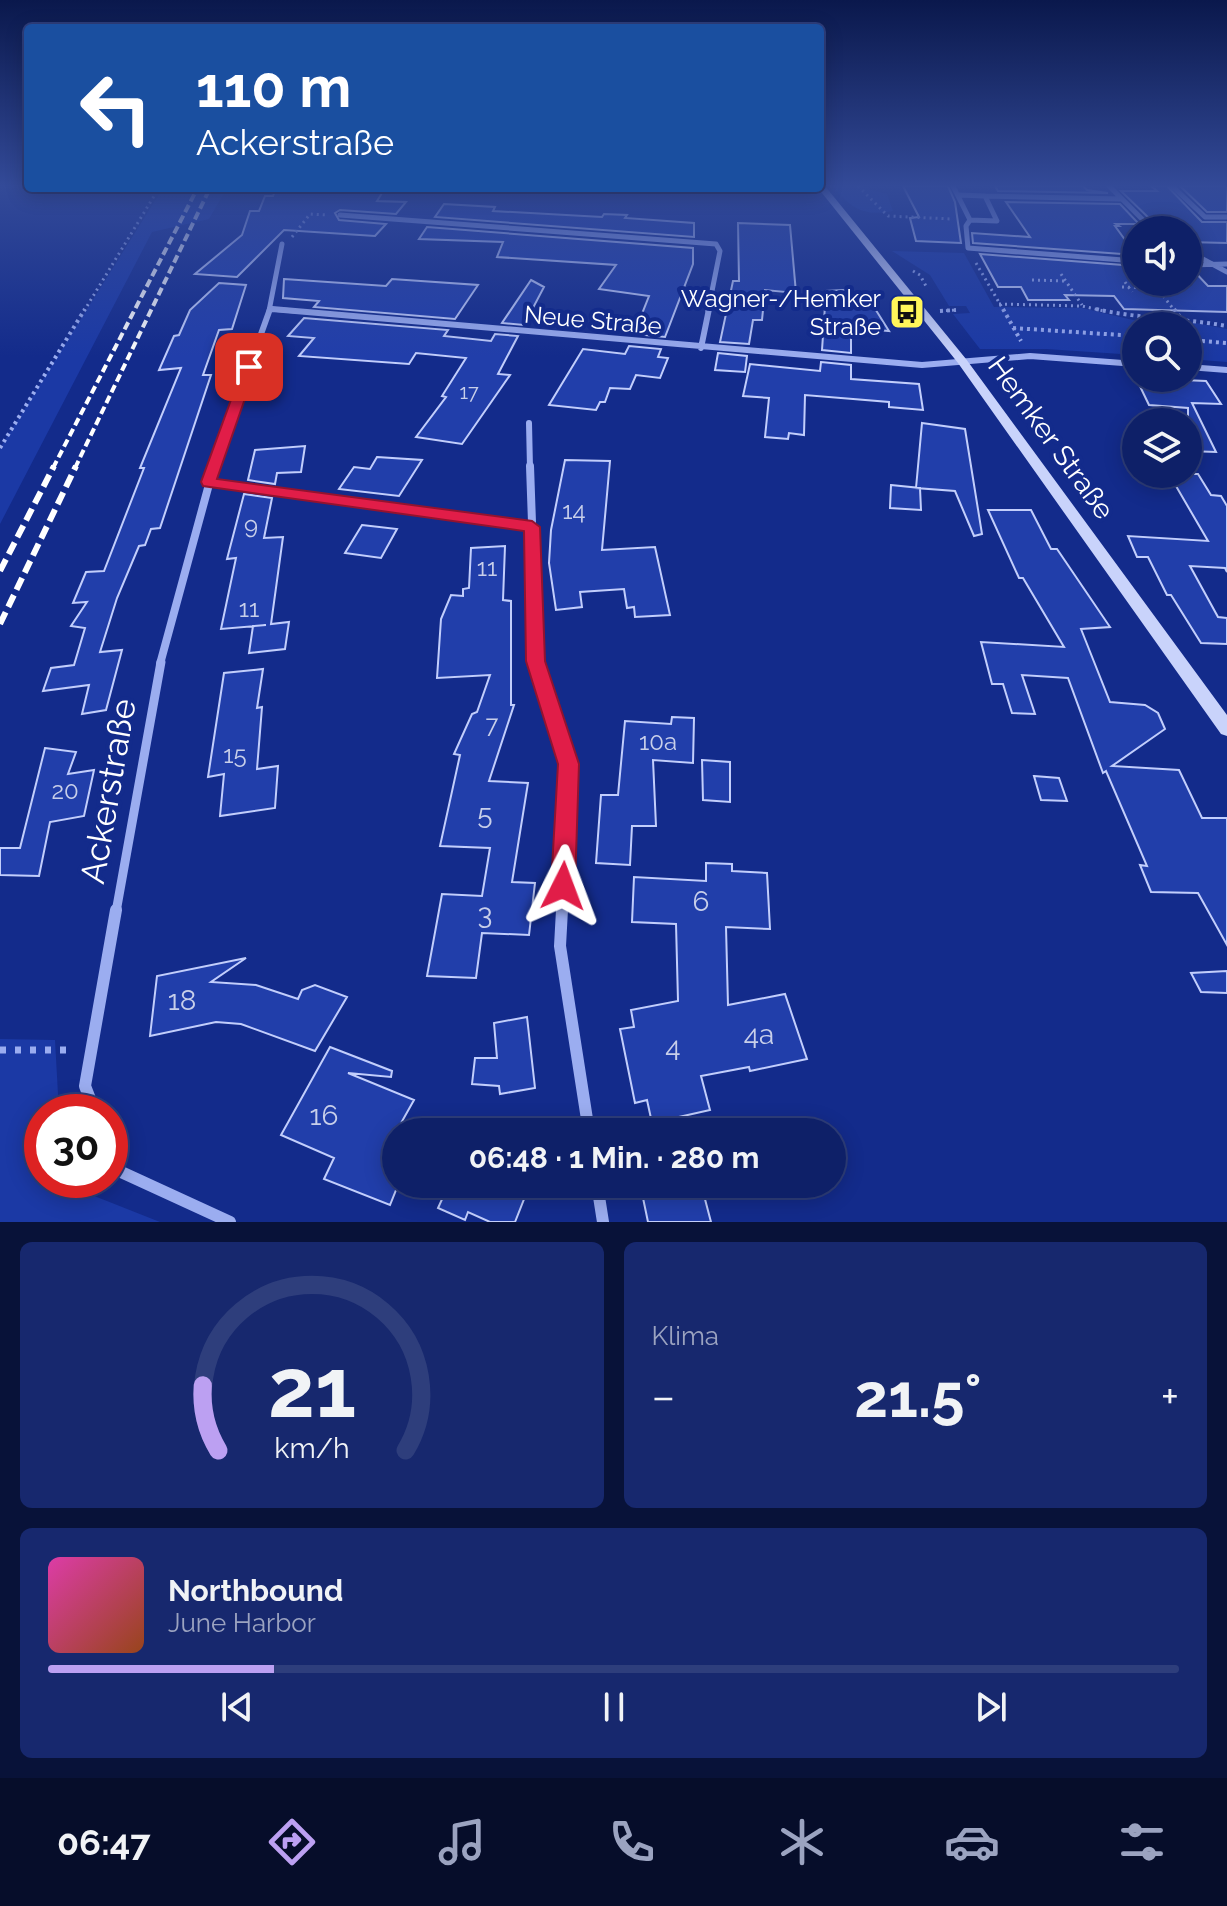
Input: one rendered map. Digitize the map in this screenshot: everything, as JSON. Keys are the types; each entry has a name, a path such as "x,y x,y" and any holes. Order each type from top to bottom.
{"main road":[{"name":"Hemker Straße","path":"867,243 962,361 1227,729"}],"street":[{"path":"701,348 720,251 716,244 703,243"},
{"path":"968,243 968,248 1122,260"},
{"name":"Ackerstraße","path":"88,1094 85,1086 157,676 208,482 270,309 282,244"},
{"path":"1202,259 1227,272"},
{"path":"1202,264 1227,264"},
{"name":"Neue Straße","path":"270,309 922,365 1030,356 1122,363"},
{"path":"1202,368 1227,370"},
{"path":"529,423 536,661 569,764 560,946 587,1118"},
{"path":"208,482 532,527"},
{"path":"128,1175 230,1222"},
{"path":"599,1198 603,1222"}],"path":[{"path":"0,448 125,243"},
{"path":"968,248 1030,356"},
{"path":"1061,274 1082,306"},
{"path":"1041,286 1035,279 1066,281"},
{"path":"1163,296 1177,312"},
{"path":"999,304 1082,306 1122,315"},
{"path":"939,311 956,310"},
{"path":"1202,322 1227,326"},
{"path":"1013,328 1122,335"},
{"path":"1202,341 1227,343"},
{"path":"0,1050 91,1050"}],"shaded area":[{"path":"129,243 146,243 0,524 0,448"},
{"path":"892,251 964,253 994,307 1082,308 1122,317 1122,354 980,349 953,314 970,313 966,306 949,306 930,275"},
{"path":"1202,324 1227,329 1227,362 1202,360"},
{"path":"0,1039 55,1040 58,1094 24,1094 24,1198 99,1198 160,1222 0,1222"}],"building":[{"path":"232,243 271,243 237,277 195,274"},
{"path":"503,243 630,243 693,248 693,264 665,337 634,334 649,296 599,289 616,265 497,257"},
{"path":"738,243 792,243 796,293 765,290 762,320 753,320 749,344 720,342 733,281 739,281"},
{"path":"973,243 1122,243 1122,254"},
{"path":"980,254 1122,265 1122,296 1202,296 1202,280 1208,286 1227,286 1227,312 1124,309 1114,296 1065,295 1069,300 1028,300 1021,287 998,287"},
{"path":"284,279 386,286 392,279 478,285 455,319 314,307 319,301 283,298"},
{"path":"531,280 544,287 524,325 502,323"},
{"path":"219,283 246,285 232,329 219,330 203,375 211,375 160,528 151,529 145,545 139,546 117,598 100,652 122,650 106,710 82,714 89,685 43,691 51,668 74,665 85,628 71,626 87,602 73,603 86,572 104,571 144,468 140,468 181,368 159,370 190,310"},
{"path":"843,290 869,299 889,331 856,328 855,336 851,336 851,353 822,350 826,291"},
{"path":"304,318 448,330 444,336 491,341 495,334 518,336 498,374 510,375 462,444 416,437 446,397 442,396 466,358 416,353 409,364 299,356 314,338 288,336"},
{"path":"629,346 661,349 658,357 668,358 660,378 636,375 630,389 610,388 605,402 600,402 596,410 549,405 583,349 625,354"},
{"path":"718,353 747,356 745,372 715,370"},
{"path":"821,362 851,365 851,379 919,384 923,410 889,407 889,402 805,395 804,435 789,433 788,439 765,437 769,398 743,396 750,364 820,371"},
{"path":"1202,381 1206,381 1221,404 1192,403 1194,408 1149,405 1143,392 1202,392"},
{"path":"922,423 965,429 982,534 974,536 955,491 916,488"},
{"path":"1202,423 1216,452 1202,452"},
{"path":"305,446 301,472 277,473 275,484 248,480 255,450"},
{"path":"377,457 422,460 399,496 339,489 354,467 370,469"},
{"path":"565,460 610,461 602,550 655,547 670,615 635,617 634,607 627,608 624,589 580,592 582,607 556,610 549,563 551,530"},
{"path":"1202,480 1211,495 1221,496 1227,506 1227,572 1225,568 1190,566 1218,617 1227,618 1227,644 1201,643 1171,595 1167,595 1148,557 1137,557 1128,536 1208,541 1177,488 1202,488"},
{"path":"891,485 920,488 921,510 890,508"},
{"path":"244,494 272,498 264,538 283,537 271,624 289,622 285,649 249,653 253,626 221,629 236,558 227,559"},
{"path":"988,510 1031,510 1051,549 1057,549 1110,627 1081,629 1110,702 1145,705 1158,713 1165,729 1112,766 1179,770 1202,818 1227,818 1227,945 1198,893 1151,892 1140,865 1147,866 1106,771 1103,773 1068,678 1022,675 1035,714 1012,713 1003,684 992,684 981,642 1064,647 1023,578 1019,578"},
{"path":"362,525 397,529 381,558 345,553"},
{"path":"505,546 503,600 511,601 511,705 514,705 489,781 528,783 512,882 535,883 529,935 482,933 476,978 427,976 442,894 482,896 490,848 440,846 460,755 454,754 472,714 477,712 490,675 437,678 441,619 451,595 463,596 463,589 469,588 471,548"},
{"path":"263,669 257,708 262,707 257,769 278,766 275,808 220,816 224,774 208,777 224,673"},
{"path":"672,717 694,718 693,763 653,760 656,826 632,826 630,865 596,863 601,795 618,795 625,721 671,724"},
{"path":"45,748 76,752 68,774 94,770 84,816 50,822 39,876 0,875 0,848 20,848"},
{"path":"702,760 730,762 730,802 703,800"},
{"path":"1034,776 1059,778 1067,801 1041,800"},
{"path":"706,863 732,864 732,871 767,873 770,929 726,927 728,1005 785,994 807,1059 750,1071 749,1067 701,1076 710,1110 674,1118 651,1118 647,1100 635,1103 620,1029 634,1027 631,1010 678,1001 676,924 632,922 634,877 706,881"},
{"path":"246,958 211,982 256,985 298,999 302,990 315,985 347,997 315,1051 241,1024 216,1022 150,1036 157,976"},
{"path":"1227,971 1227,993 1201,992 1191,973"},
{"path":"527,1017 535,1088 500,1094 499,1086 472,1084 475,1058 497,1058 494,1023"},
{"path":"330,1047 392,1071 391,1077 348,1073 414,1100 404,1118 382,1118 382,1198 393,1198 390,1205 324,1179 334,1158 281,1135"},
{"path":"443,1198 524,1198 515,1222 490,1222 468,1212 465,1220 438,1208"},
{"path":"643,1198 705,1198 711,1222 648,1222"}],"railway":[{"path":"53,468 169,243"},
{"path":"75,468 183,243"},
{"path":"0,571 54,466"},
{"path":"0,624 76,466"}],"place":[{"name":"Wagner-/Hemker Straße","path":"907,312"}],"route":[{"path":"249,367 208,482 532,527 536,661 569,764 563,886"}]}
